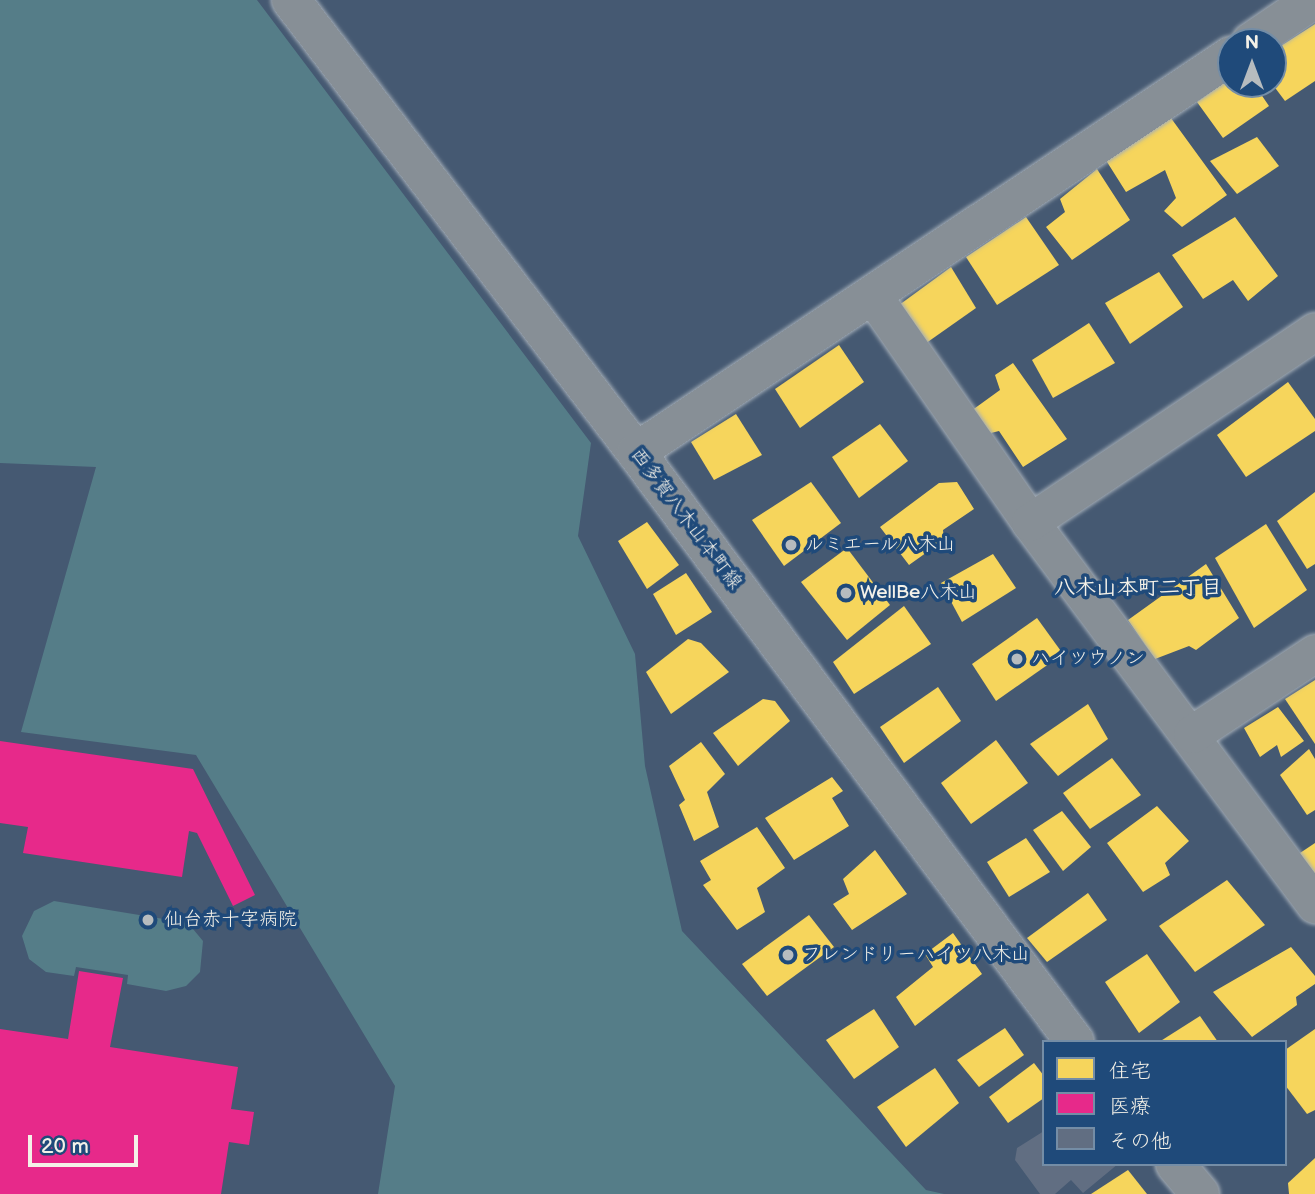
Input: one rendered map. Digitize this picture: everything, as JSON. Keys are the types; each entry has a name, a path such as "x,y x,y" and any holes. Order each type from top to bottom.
{"street":[{"name":"西多賀八木山本町線","path":"291,0 636,452 1074,1040"},
{"path":"1272,28 1313,0"},
{"path":"636,452 1217,65"},
{"path":"873,296 1030,522 1192,734 1315,904"},
{"path":"1030,522 1315,331"},
{"path":"1192,734 1315,653"},
{"path":"1177,1166 1200,1194"}],"green space":[{"path":"0,0 257,0 591,443 578,536 635,654 645,766 682,931 926,1190 944,1194 378,1194 395,1086 196,755 21,732 96,467 0,463"},
{"path":"54,901 188,923 203,941 200,972 186,986 166,991 127,984 128,975 76,967 74,976 46,972 29,959 22,936 34,911"}],"building: 住宅":[{"path":"1315,24 1315,81 1285,101 1283,98 1287,98 1287,42"},
{"path":"1217,88 1217,98 1264,98 1269,106 1223,138 1197,102"},
{"path":"1168,114 1227,195 1182,227 1164,211 1176,198 1165,170 1126,192 1102,154"},
{"path":"1257,137 1279,166 1237,194 1210,161"},
{"path":"1097,169 1130,220 1072,260 1046,227 1065,212 1060,199"},
{"path":"1026,217 1059,265 997,305 966,257"},
{"path":"1235,217 1278,276 1248,301 1233,280 1203,299 1172,255"},
{"path":"951,267 976,308 922,346 895,308"},
{"path":"1159,272 1183,307 1130,344 1105,303"},
{"path":"1089,323 1115,363 1053,398 1032,360"},
{"path":"839,345 864,382 800,428 775,389"},
{"path":"1013,363 1067,439 1023,467 999,431 991,433 971,411 1000,390 995,375"},
{"path":"1288,382 1315,419 1315,431 1246,477 1217,435"},
{"path":"736,414 762,455 714,480 691,442"},
{"path":"880,424 908,461 859,498 832,457"},
{"name":"ルミエール八木山","path":"811,482 841,523 784,566 752,520"},
{"path":"957,482 974,509 943,530 944,540 909,565 880,527 939,483"},
{"path":"1315,492 1315,564 1307,569 1277,521"},
{"path":"647,522 679,565 647,589 618,541"},
{"path":"1266,524 1307,590 1254,628 1215,558"},
{"name":"WellBe八木山","path":"847,548 890,605 847,640 801,582"},
{"path":"993,554 1016,588 962,622 941,583"},
{"path":"1206,564 1239,618 1196,650 1189,646 1155,659 1128,620"},
{"path":"686,573 712,612 676,635 653,594"},
{"path":"904,606 931,644 854,694 833,662"},
{"name":"ハイツウノン","path":"1037,618 1063,654 996,701 972,664"},
{"path":"688,639 701,643 729,672 671,714 646,672"},
{"path":"1315,680 1315,744 1285,699"},
{"path":"938,687 961,721 904,763 880,727"},
{"path":"763,699 775,701 790,721 738,766 713,733"},
{"path":"1088,704 1108,739 1058,776 1030,744"},
{"path":"1278,707 1304,741 1281,757 1277,745 1260,757 1244,728"},
{"path":"996,740 1028,783 971,824 941,783"},
{"path":"701,742 725,774 707,792 719,827 694,841 679,805 685,800 669,766"},
{"path":"1309,749 1315,759 1315,810 1307,815 1280,775"},
{"path":"1112,758 1141,795 1090,829 1063,793"},
{"path":"832,777 843,791 832,798 849,826 794,860 765,818"},
{"path":"1157,806 1189,841 1165,863 1170,875 1143,892 1107,843"},
{"path":"1062,811 1091,847 1063,871 1033,830"},
{"path":"757,827 785,868 757,888 765,912 737,930 703,885 711,880 700,861"},
{"path":"1026,838 1050,872 1009,897 987,862"},
{"path":"1315,843 1315,877 1300,853"},
{"path":"875,850 907,894 852,930 833,904 849,894 843,879"},
{"path":"1227,880 1265,925 1195,972 1159,926"},
{"path":"1088,893 1107,920 1047,962 1027,938"},
{"name":"フレンドリーハイツ八木山","path":"809,915 834,947 767,996 742,964"},
{"path":"953,933 982,974 915,1026 896,997 933,967 925,954"},
{"path":"1291,947 1315,976 1315,984 1296,997 1297,1005 1252,1037 1213,992"},
{"path":"1147,954 1180,1002 1139,1033 1105,982"},
{"path":"874,1009 899,1047 854,1079 826,1040"},
{"path":"1200,1016 1217,1040 1162,1040"},
{"path":"1005,1028 1024,1055 979,1087 957,1060"},
{"path":"1315,1029 1315,1110 1307,1114 1287,1088 1287,1049"},
{"path":"1034,1063 1042,1073 1042,1099 1008,1123 989,1097"},
{"path":"935,1068 959,1103 906,1147 877,1107"},
{"path":"1315,1158 1315,1194 1289,1194 1288,1183"},
{"path":"1128,1170 1147,1194 1091,1194"}],"building: 医療":[{"path":"0,741 193,769 255,895 233,906 197,833 189,831 182,877 23,853 28,827 0,823"},
{"path":"79,971 123,978 110,1047 238,1067 231,1109 254,1112 249,1145 229,1142 221,1194 0,1194 0,1029 68,1039"}],"building: その他":[{"path":"1042,1132 1042,1166 1116,1166 1083,1193 1071,1180 1055,1194 1040,1194 1015,1160 1017,1148"}],"place":[{"name":"ルミエール八木山","path":"791,545"},
{"name":"WellBe八木山","path":"846,593"},
{"name":"ハイツウノン","path":"1017,659"},
{"name":"仙台赤十字病院","path":"148,920"},
{"name":"フレンドリーハイツ八木山","path":"788,955"}],"district":[{"name":"八木山本町二丁目","path":"1138,588"}]}
